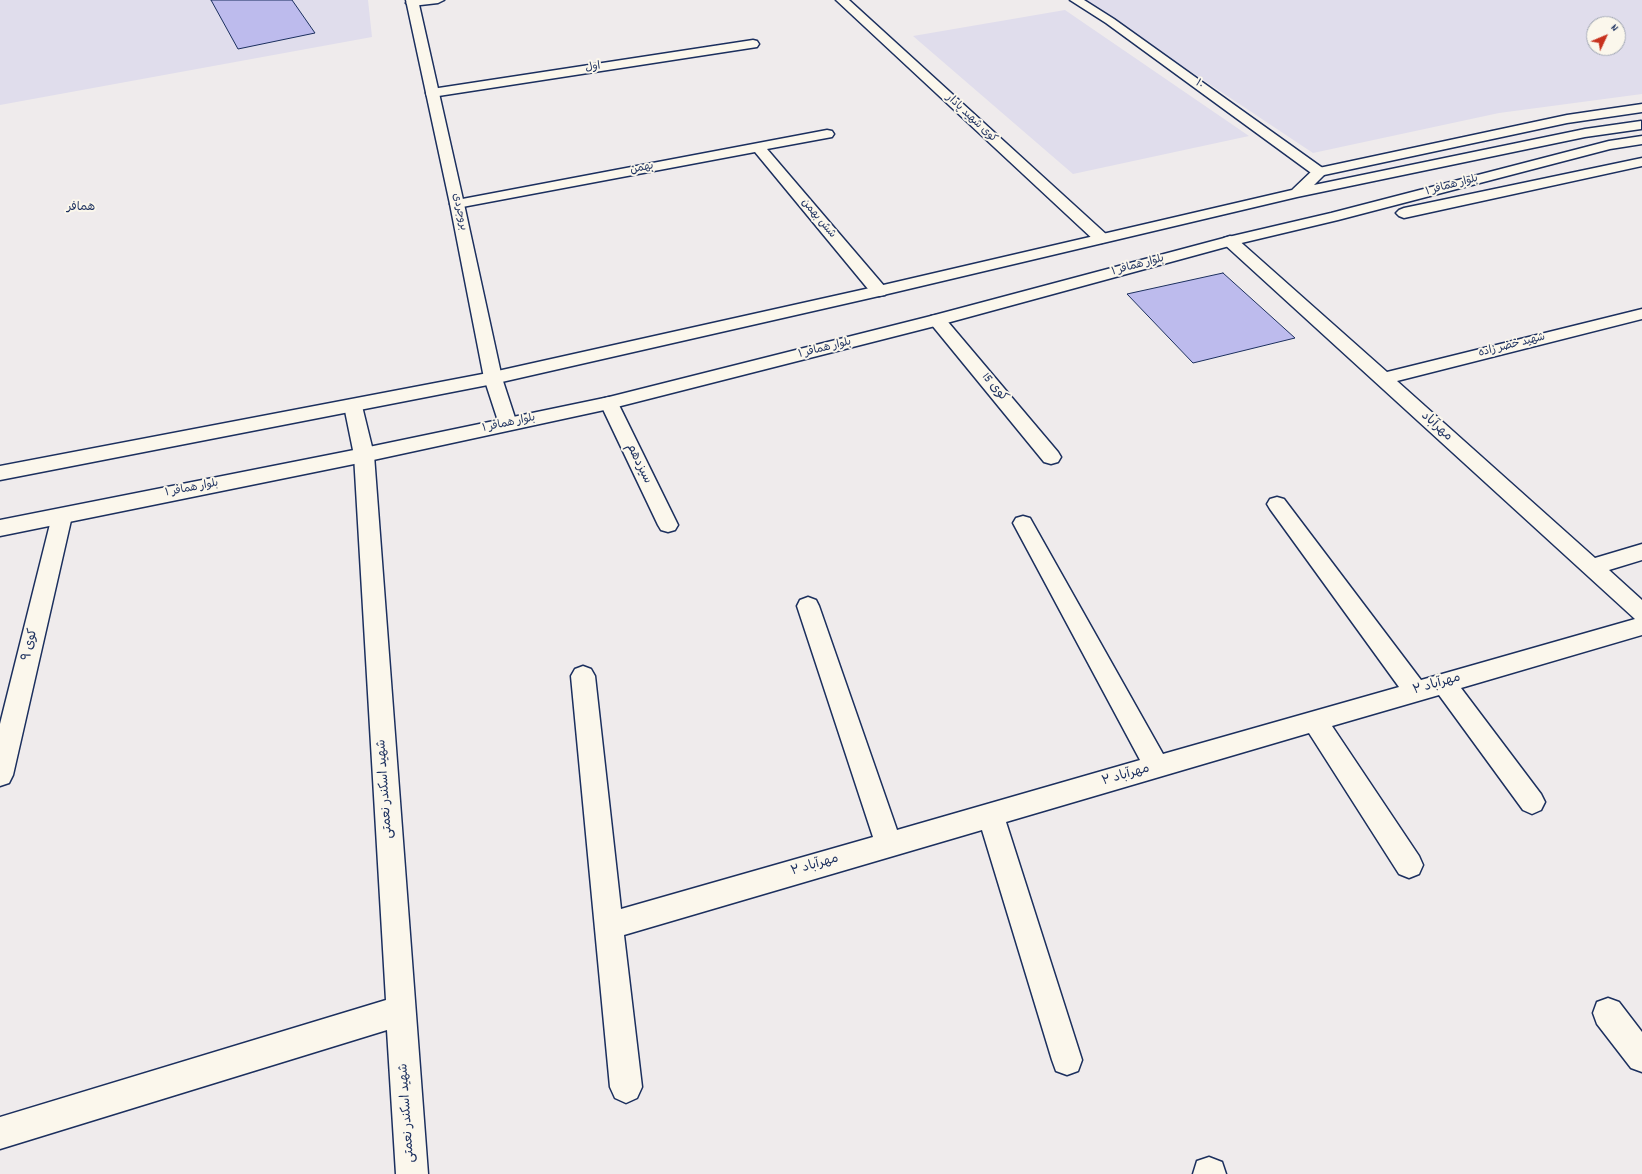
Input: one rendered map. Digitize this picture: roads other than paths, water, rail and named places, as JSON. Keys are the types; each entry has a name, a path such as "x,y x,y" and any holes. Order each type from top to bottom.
{"street":[{"path":"412,2 438,0"},
{"name":"کوی شهید پادار","path":"842,0 1101,238"},
{"name":"۱۰","path":"1076,0 1110,21 1319,172"},
{"name":"بروجردی","path":"412,2 457,204 493,378 508,424"},
{"name":"اول","path":"432,93 753,44"},
{"path":"1297,193 1319,172 1567,119 1642,108"},
{"name":"بلوار همافر ۱","path":"0,473 493,378 879,291 1297,193 1585,133 1642,125"},
{"name":"بهمن","path":"457,204 827,134"},
{"name":"بلوار همافر ۱","path":"0,528 364,455 609,403 937,320 1230,241 1333,217 1608,145 1642,140"},
{"name":"شش بهمن","path":"758,147 879,291"},
{"path":"1333,217 1387,217 1642,162"},
{"name":"مهرآباد","path":"1230,241 1642,613"},
{"name":"شهید خضر زاده","path":"1383,379 1642,314"},
{"name":"کوی 15","path":"937,320 1051,457"},
{"name":"سیزدهم","path":"609,403 668,525"},
{"name":"شهید اسکندر نعمتی","path":"353,406 364,455 412,1174"},
{"path":"1276,504 1416,691"},
{"name":"کوی ۹","path":"0,775 62,516"},
{"path":"1022,523 1157,767"},
{"path":"1592,567 1642,552"},
{"path":"808,606 889,845"},
{"name":"مهرآباد ۲","path":"609,926 1642,626"},
{"path":"584,676 626,1087"},
{"path":"1444,683 1532,802"},
{"path":"1314,721 1409,865"},
{"path":"991,814 1067,1060"},
{"path":"0,1133 400,1011"},
{"path":"1608,1013 1642,1057"}],"district":[{"name":"همافر","path":"81,208"}]}
